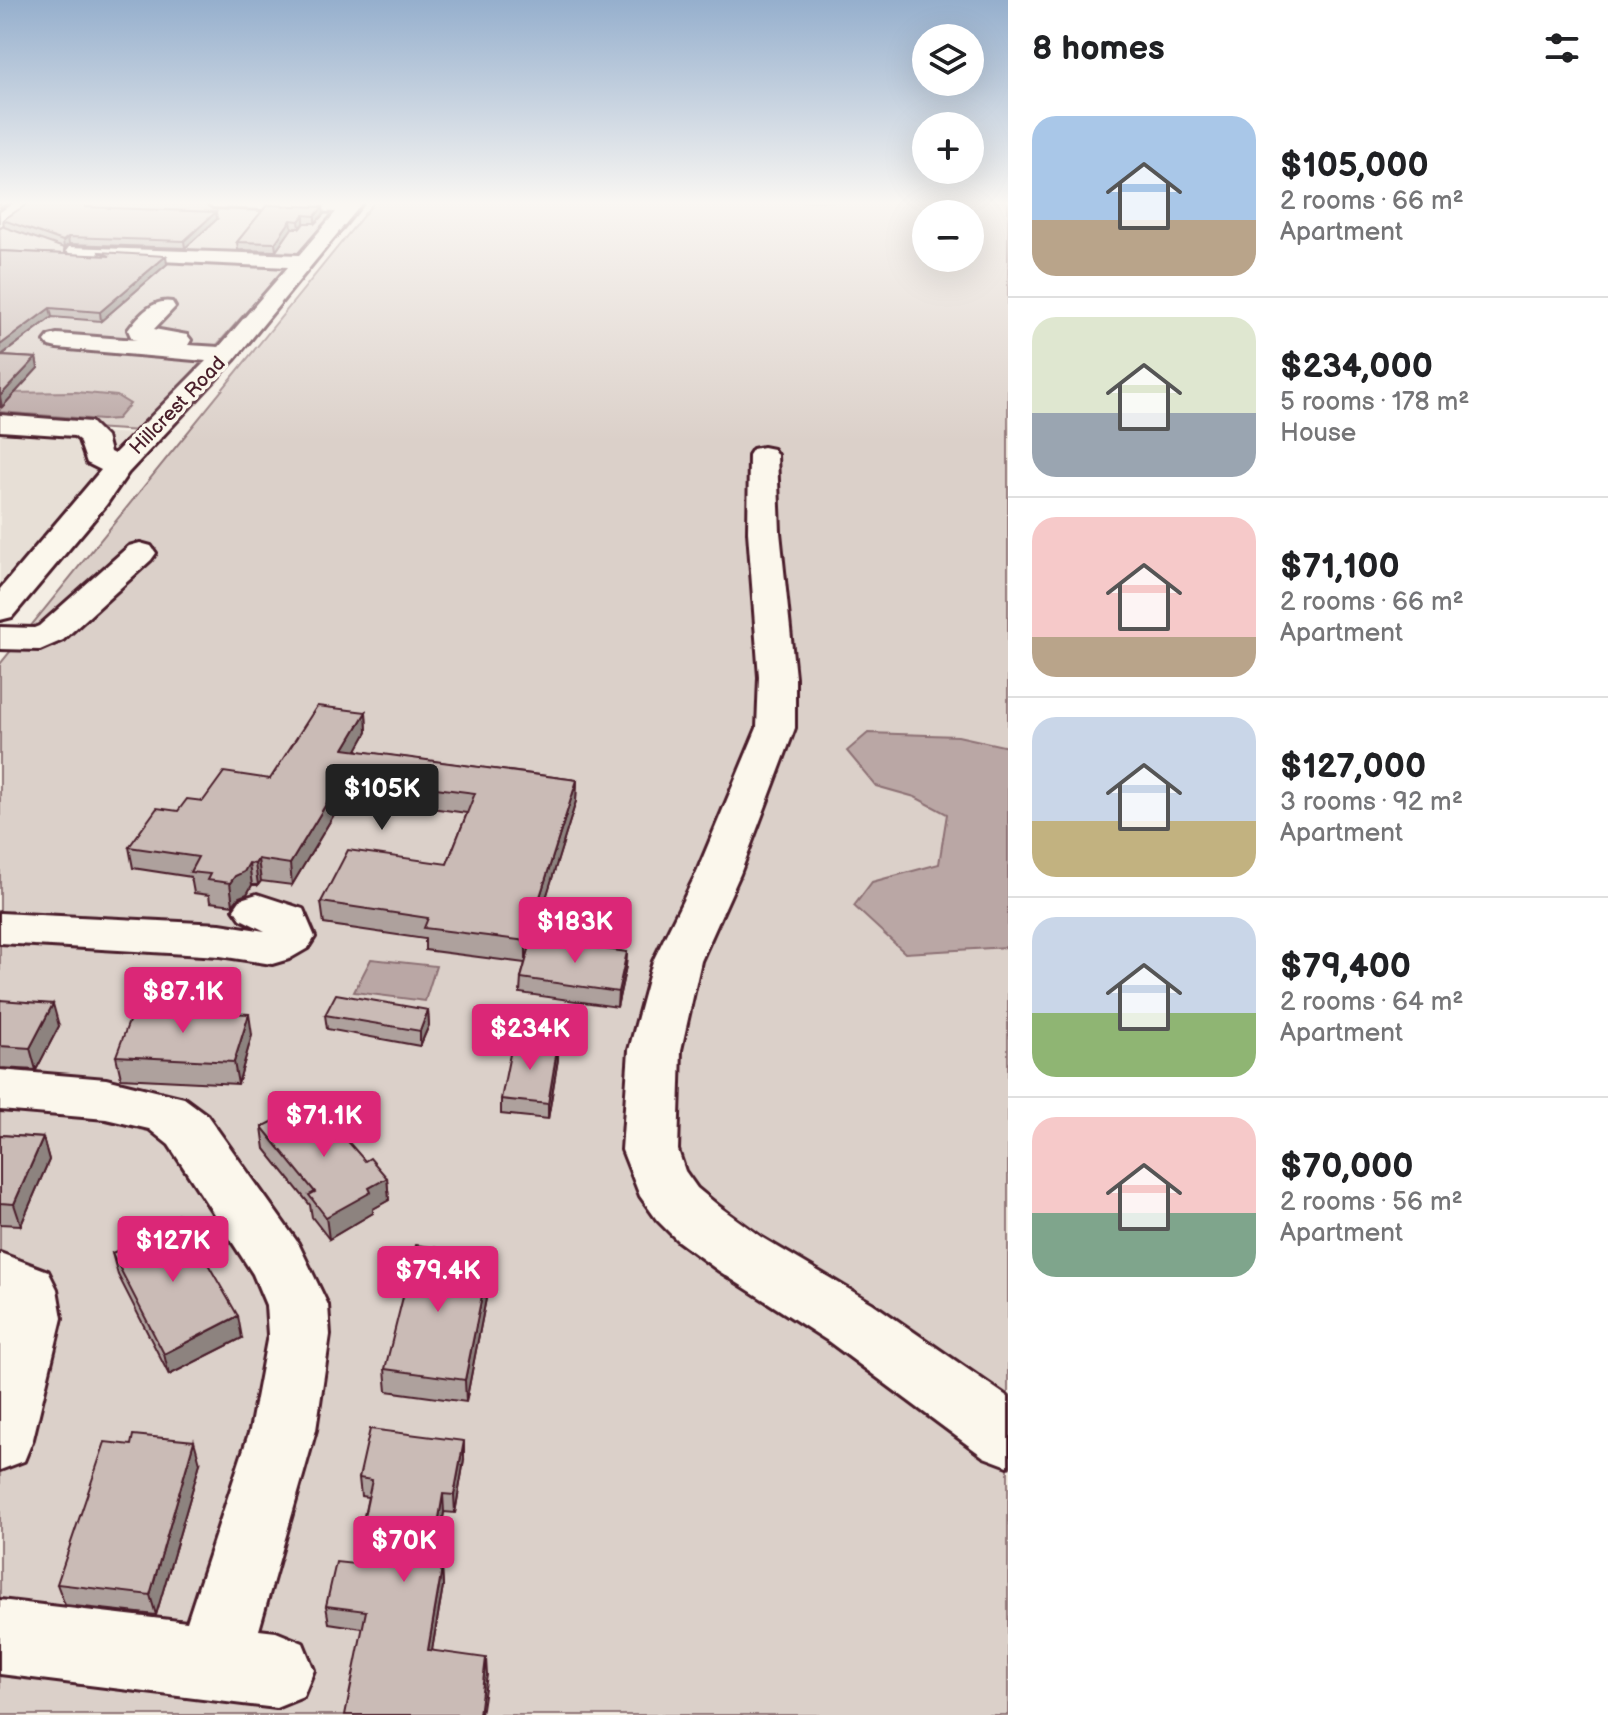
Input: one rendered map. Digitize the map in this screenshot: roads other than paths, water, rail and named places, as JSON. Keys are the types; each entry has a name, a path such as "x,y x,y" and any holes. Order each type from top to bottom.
{"street":[{"name":"Hillcrest Road","path":"0,610 95,499 118,467 229,350 286,281"},
{"path":"164,307 140,330 140,334 229,350"},
{"path":"57,341 229,350"},
{"path":"0,423 81,428 92,437 97,457 118,467"},
{"path":"763,455 764,532 777,677 776,728 718,874 677,961 655,1050 650,1150 660,1180 677,1204 699,1224 740,1254 850,1322 1008,1435"},
{"path":"0,638 40,639 51,633 140,553"},
{"path":"0,928 220,940 272,948 291,937 287,920 257,909"},
{"path":"0,1090 106,1099 165,1112 188,1130 277,1261 297,1305 299,1335 244,1666 0,1637"},
{"path":"0,1278 27,1289 31,1318 0,1439"}]}
